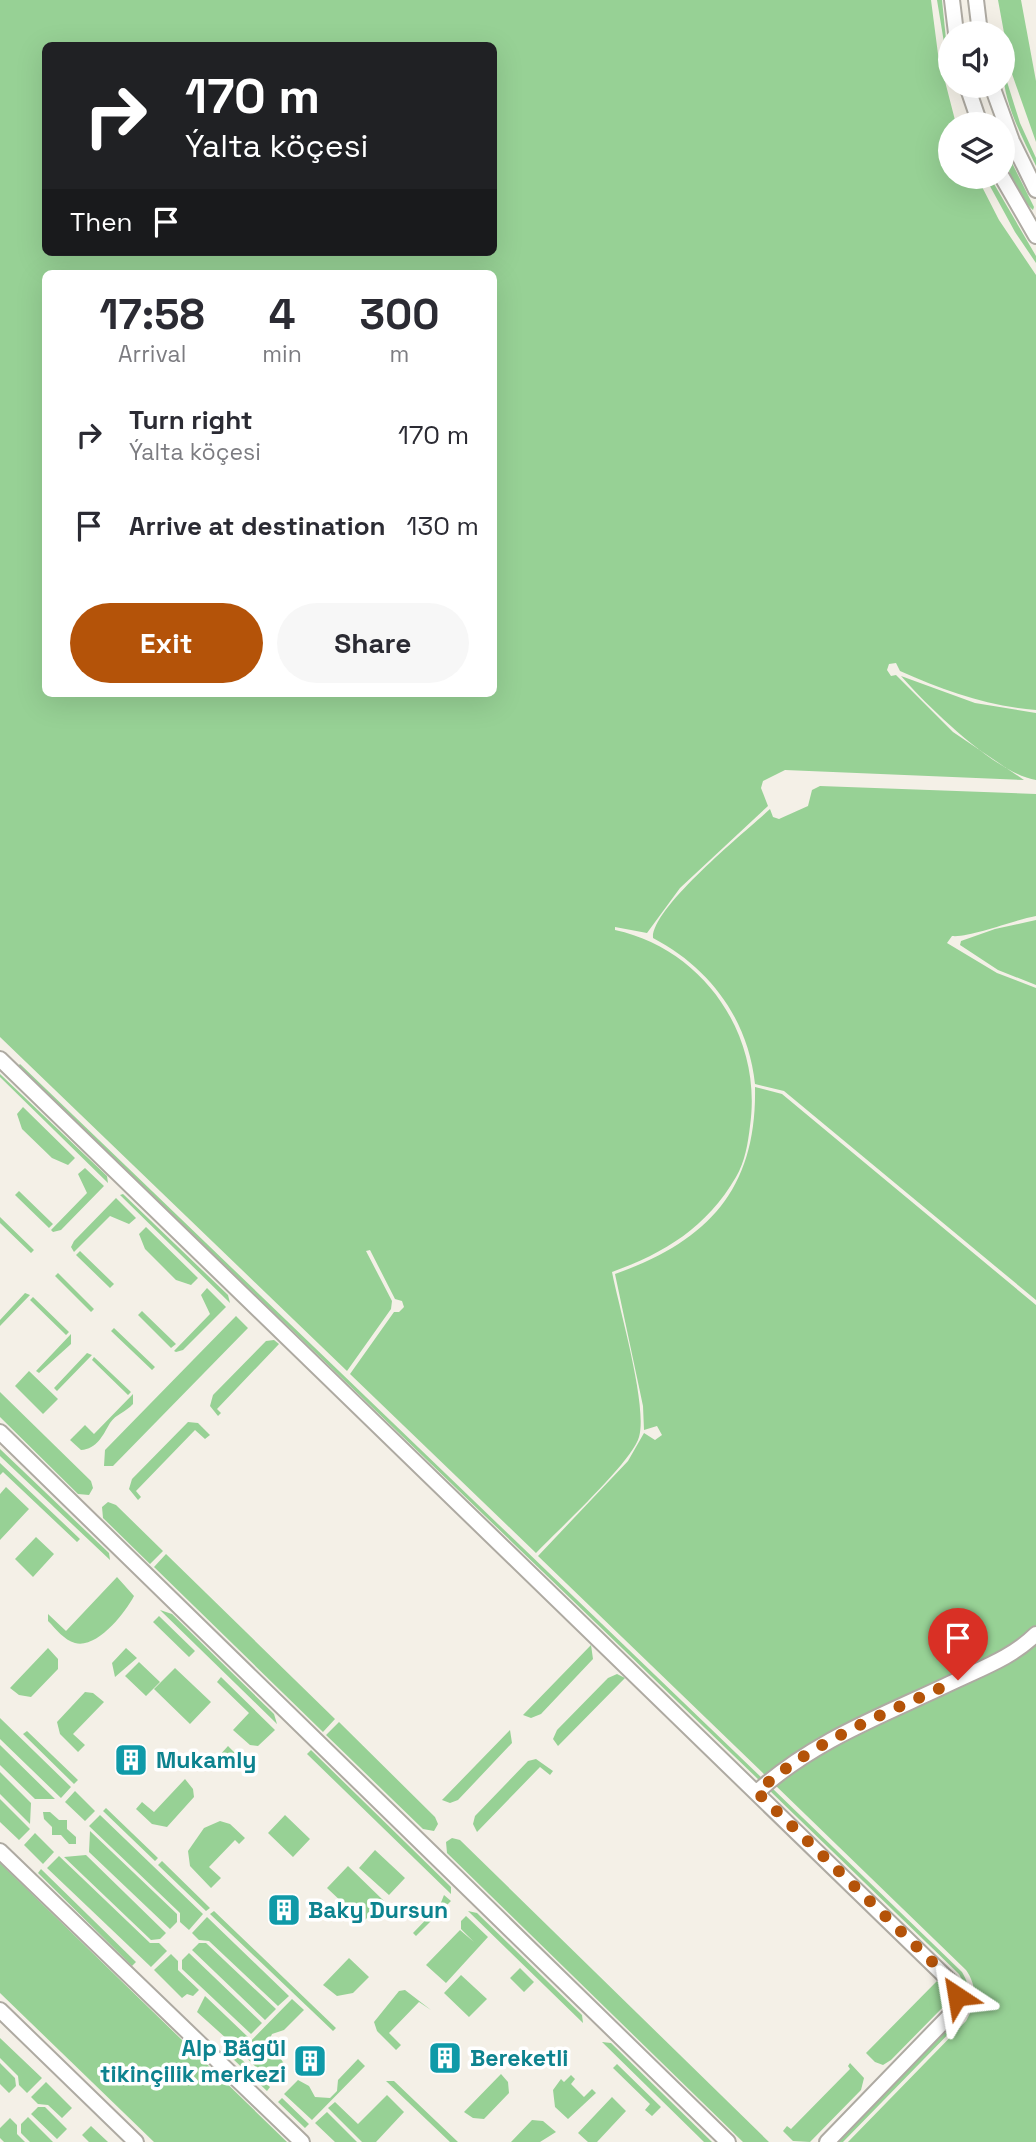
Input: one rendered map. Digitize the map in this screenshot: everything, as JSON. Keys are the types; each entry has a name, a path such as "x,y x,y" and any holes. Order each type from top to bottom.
{"street":[{"path":"952,0 955,21"},
{"path":"976,0 979,21"},
{"path":"996,98 1012,141 1036,190"},
{"path":"1009,189 1036,236"},
{"path":"0,1059 946,1975 957,1996 955,2008 948,2018 827,2142"},
{"path":"0,1432 728,2142"},
{"path":"757,1792 793,1762 832,1738 1006,1657 1036,1634"},
{"path":"0,1851 302,2142"},
{"path":"0,2010 136,2142"}],"green space":[{"path":"0,0 931,0 938,54 938,98 949,98 953,112 938,112 938,189 983,189 999,220 1036,275 1036,710 1001,705 950,691 900,671 896,663 889,664 887,670 891,676 896,675 953,732 1024,780 785,770 763,781 761,788 768,806 680,888 647,933 615,927 615,930 647,940 675,956 700,977 721,1001 736,1029 747,1060 752,1093 750,1126 746,1152 739,1171 725,1195 712,1210 667,1247 612,1272 640,1403 639,1437 634,1448 609,1478 536,1553 350,1374 394,1312 399,1312 404,1307 402,1301 395,1299 370,1250 366,1251 392,1301 391,1309 347,1371 0,1037"},
{"path":"937,0 942,0 944,21 940,21"},
{"path":"998,0 1021,0 1036,81 1036,142 1015,82 1015,21 1002,21"},
{"path":"1007,98 1012,98 1036,158 1036,166 1019,131 1015,112 1012,112"},
{"path":"1015,169 1034,207 1033,210 1022,198 1015,184"},
{"path":"992,189 997,189 1036,256 1036,263"},
{"path":"901,676 975,703 1036,713 1036,780 1020,775 983,753 945,721"},
{"path":"820,786 1036,794 1036,916 952,936 947,943 997,973 1036,988 1036,1300 784,1091 755,1084 744,1038 723,998 692,964 653,938 656,925 667,908 721,852 770,809 773,817 779,819 808,806 812,790"},
{"path":"1036,920 1036,985 998,970 960,945 961,941 995,929"},
{"path":"20,1064 763,1779 760,1781 18,1066"},
{"path":"0,1074 107,1176 108,1183 0,1077"},
{"path":"755,1087 782,1094 1036,1305 1036,1625 1017,1645 766,1776 538,1556 628,1461 644,1433 655,1440 662,1435 657,1426 644,1430 643,1406 615,1274 648,1261 676,1245 701,1227 721,1206 736,1182 747,1155 753,1123"},
{"path":"23,1107 75,1158 68,1165 52,1158 22,1129 17,1114"},
{"path":"85,1168 104,1186 61,1230 53,1232 51,1230 87,1193 78,1174"},
{"path":"19,1191 53,1224 49,1228 15,1195"},
{"path":"123,1194 228,1295 230,1303 120,1195"},
{"path":"116,1198 136,1218 129,1224 110,1216 74,1252 71,1247 74,1241"},
{"path":"0,1217 34,1250 31,1253 0,1223"},
{"path":"146,1227 198,1278 191,1285 176,1280 145,1249 139,1234"},
{"path":"80,1251 114,1284 110,1288 76,1255"},
{"path":"58,1273 94,1309 91,1312 55,1276"},
{"path":"207,1288 226,1307 183,1350 174,1351 210,1314 201,1295"},
{"path":"25,1293 30,1295 0,1326 0,1320"},
{"path":"33,1297 69,1332 66,1335 30,1300"},
{"path":"142,1311 176,1344 171,1348 138,1315"},
{"path":"236,1316 248,1328 113,1466 104,1466 105,1450"},
{"path":"114,1328 155,1367 152,1370 111,1331"},
{"path":"71,1334 71,1344 39,1373 36,1371"},
{"path":"274,1340 279,1344 217,1409 221,1413 218,1416 210,1406 213,1395 266,1341"},
{"path":"87,1353 92,1355 57,1391 54,1388"},
{"path":"94,1357 131,1392 128,1395 92,1360"},
{"path":"29,1371 58,1399 43,1414 15,1386"},
{"path":"0,1392 91,1481 93,1488 89,1495 78,1494 0,1417"},
{"path":"133,1394 133,1404 112,1420 102,1437 91,1447 81,1450 70,1440 85,1425 94,1434"},
{"path":"188,1422 198,1423 210,1435 205,1439 195,1430 136,1491 141,1497 138,1500 129,1489 132,1479"},
{"path":"0,1449 109,1553 110,1560 0,1456"},
{"path":"0,1463 80,1539 77,1542 3,1472 0,1475"},
{"path":"6,1487 29,1509 0,1540 0,1494"},
{"path":"108,1502 116,1505 163,1551 150,1564 103,1518 102,1507"},
{"path":"36,1537 54,1554 33,1577 15,1559"},
{"path":"166,1554 335,1719 323,1732 154,1567"},
{"path":"117,1577 134,1596 117,1620 92,1641 71,1642 48,1621 48,1614 66,1631"},
{"path":"160,1610 172,1614 274,1714 277,1724"},
{"path":"159,1616 195,1651 189,1657 153,1622"},
{"path":"1036,1639 1036,2142 848,2142 966,2021 974,2002 974,1989 966,1970 774,1784 811,1757"},
{"path":"591,1645 593,1659 541,1714 531,1718 523,1715"},
{"path":"48,1648 58,1659 58,1669 31,1697 19,1695 10,1688"},
{"path":"126,1648 137,1658 115,1677 112,1663"},
{"path":"139,1662 160,1682 146,1696 125,1676"},
{"path":"175,1668 211,1702 190,1724 154,1689"},
{"path":"617,1674 625,1678 558,1746 553,1739 557,1730 608,1678"},
{"path":"221,1677 275,1730 258,1746 250,1745 233,1730 249,1713 217,1682"},
{"path":"85,1692 93,1693 104,1702 73,1734 85,1745 78,1752 60,1734 57,1722"},
{"path":"0,1718 71,1787 61,1798 0,1739"},
{"path":"339,1722 435,1817 438,1824 434,1831 423,1829 326,1735"},
{"path":"510,1730 512,1743 458,1800 450,1803 442,1800"},
{"path":"27,1731 78,1780 74,1784 23,1734"},
{"path":"0,1745 55,1799 35,1799 0,1765"},
{"path":"228,1746 237,1755 221,1771 209,1767"},
{"path":"311,1750 451,1887 451,1894 307,1754"},
{"path":"536,1759 553,1771 550,1775 540,1767 477,1832 473,1824 475,1816 528,1761"},
{"path":"0,1772 31,1803 30,1824 0,1794"},
{"path":"185,1779 193,1789 194,1797 167,1827 152,1824 136,1809 142,1802 154,1812"},
{"path":"771,1787 962,1972 968,1984 968,2007 962,2020 843,2142 838,2142 959,2018 966,2001 966,1990 959,1974 768,1789"},
{"path":"75,1791 95,1811 85,1821 65,1802"},
{"path":"0,1799 30,1829 19,1840 0,1822"},
{"path":"106,1808 158,1858 155,1861 103,1811"},
{"path":"43,1812 50,1812 59,1820 67,1820 67,1829 76,1837 76,1844 69,1844 61,1835 52,1835 52,1827 44,1819"},
{"path":"100,1815 203,1914 189,1930 180,1922 180,1913 89,1826"},
{"path":"285,1815 310,1839 293,1857 268,1833"},
{"path":"220,1821 230,1824 245,1838 239,1844 235,1840 209,1867 221,1878 211,1888 190,1866 188,1851 204,1828"},
{"path":"90,1831 177,1914 177,1922 170,1929 89,1852"},
{"path":"35,1833 54,1852 43,1864 24,1845"},
{"path":"452,1838 460,1840 769,2142 743,2142 447,1853 446,1842"},
{"path":"375,1850 405,1878 389,1895 359,1868"},
{"path":"86,1855 166,1933 160,1939 151,1940 64,1857"},
{"path":"59,1856 150,1943 159,1943 167,1951 151,1967 47,1868"},
{"path":"162,1861 210,1908 206,1911 158,1865"},
{"path":"0,1863 287,2142 154,2142 0,1993"},
{"path":"348,1866 384,1901 363,1922 327,1888"},
{"path":"41,1869 136,1962 132,1966 38,1873"},
{"path":"444,1895 451,1901 416,1936 413,1933 440,1905"},
{"path":"214,1911 336,2028 333,2031 210,1914"},
{"path":"468,1911 477,1913 582,2015 583,2023"},
{"path":"466,1916 488,1937 446,1983 426,1965 460,1930 474,1942 461,1929 461,1921"},
{"path":"207,1917 289,1996 278,2006 209,1941 199,1940 192,1933"},
{"path":"199,1943 206,1943 276,2009 265,2020 192,1950"},
{"path":"189,1953 262,2023 251,2034 182,1969 182,1960"},
{"path":"171,1954 178,1961 178,1970 199,1990 193,1996 187,1994 182,1998 154,1970"},
{"path":"349,1958 369,1977 353,1993 337,1996 323,1985"},
{"path":"520,1968 534,1982 524,1992 510,1978"},
{"path":"461,1975 487,1999 469,2017 444,1993"},
{"path":"937,1981 948,1993 945,2005 891,2060 883,2065 875,2062 866,2053"},
{"path":"405,1990 431,2010 419,2002 389,2033 401,2045 396,2050 377,2031 374,2022 399,1991"},
{"path":"205,1996 248,2037 237,2048 197,2012"},
{"path":"292,1999 304,2010 284,2030 272,2034 268,2043 271,2053 281,2059 288,2070 274,2084 240,2052"},
{"path":"0,2038 42,2078 27,2093 19,2085 18,2076 0,2058"},
{"path":"602,2042 611,2043 712,2142 704,2142"},
{"path":"237,2055 270,2087 267,2091 233,2059"},
{"path":"358,2059 365,2066 312,2120 284,2094 298,2080 309,2086 315,2097 330,2098 337,2091 338,2080"},
{"path":"0,2063 15,2078 16,2086 9,2093 0,2084"},
{"path":"850,2063 864,2078 861,2090 810,2142 793,2141 783,2131 787,2126 791,2129 850,2069"},
{"path":"617,2064 661,2107 652,2116 645,2110 650,2104 613,2068"},
{"path":"501,2074 508,2082 509,2093 484,2119 473,2118 464,2112"},
{"path":"571,2075 575,2079 571,2084 584,2097 592,2089 596,2093 568,2119 555,2107 553,2090 561,2079 564,2082"},
{"path":"386,2081 394,2081 458,2142 450,2142"},
{"path":"46,2082 72,2108 62,2118 48,2105 38,2104 31,2097"},
{"path":"387,2095 404,2112 376,2142 362,2142 328,2108 335,2102 358,2124"},
{"path":"612,2097 626,2111 597,2142 588,2142 578,2133"},
{"path":"282,2098 309,2124 305,2128 278,2102"},
{"path":"38,2107 45,2107 67,2129 57,2139 31,2114"},
{"path":"327,2112 357,2142 335,2142 315,2123"},
{"path":"28,2117 53,2142 30,2142 21,2133 21,2124"},
{"path":"10,2118 17,2125 17,2134 25,2142 4,2142 0,2138 0,2128"},
{"path":"532,2120 543,2121 556,2132 540,2142 511,2142"},
{"path":"91,2126 108,2142 89,2142 82,2135"}],"place":[{"name":"Mukamly","path":"131,1760"},
{"name":"Baky Dursun","path":"284,1910"},
{"name":"Bereketli","path":"445,2058"},
{"name":"Alp Bägül tikinçilik merkezi","path":"310,2061"}],"route":[{"path":"957,1996 953,1983 946,1975 757,1792 793,1762 832,1738 958,1680"}]}
